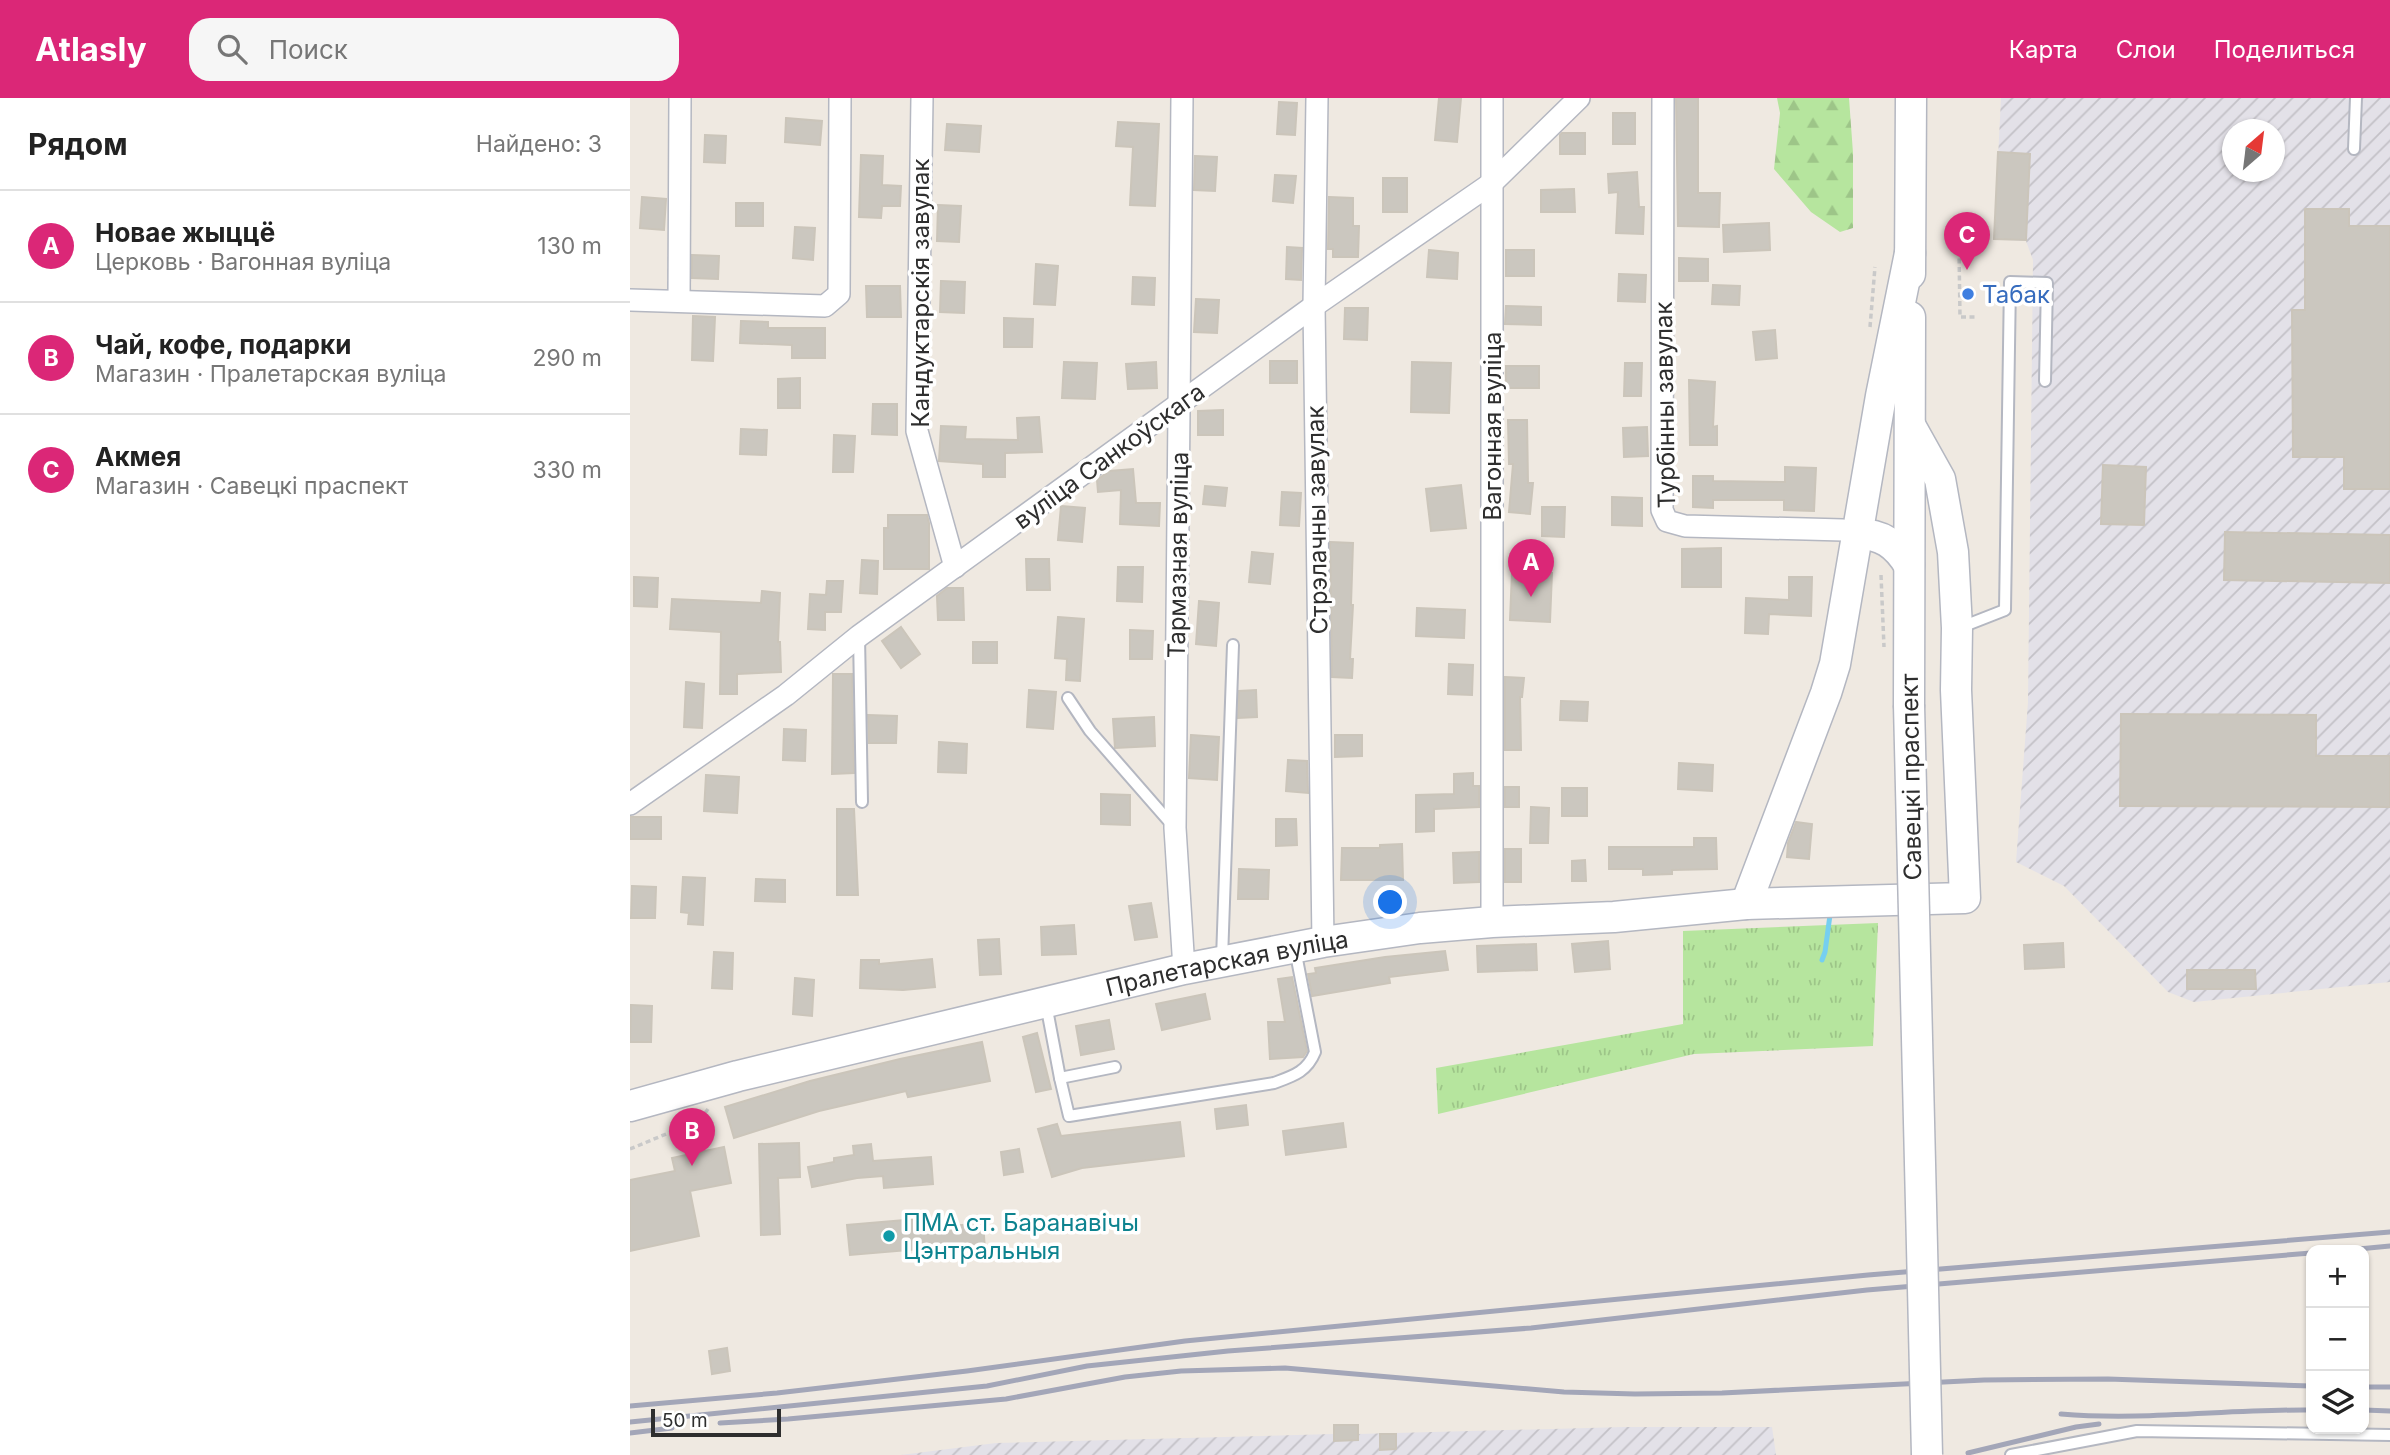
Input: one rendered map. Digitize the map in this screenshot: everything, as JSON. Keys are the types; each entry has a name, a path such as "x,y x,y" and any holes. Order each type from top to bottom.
{"main road":[{"name":"Савецкі праспект","path":"1911,98 1909,705 1927,1455"},
{"path":"1746,904 1835,664 1910,253"},
{"path":"1911,426 1940,479 1953,552 1957,628"},
{"path":"1857,534 1867,534 1888,541 1899,550 1909,565"},
{"name":"Пралетарская вуліца","path":"630,1106 738,1076 1184,969 1309,945 1420,928 1492,922 1614,917 1746,904 1965,898 1956,690 1957,628"}],"street":[{"path":"679,301 680,98"},
{"path":"630,300 825,306 839,294 840,98"},
{"name":"Кандуктарскія завулак","path":"922,98 917,431 955,567"},
{"name":"Тармазная вуліца","path":"1182,98 1175,828 1184,969"},
{"name":"Стрэлачны завулак","path":"1309,945 1317,98"},
{"name":"Вагонная вуліца","path":"1492,98 1492,922"},
{"name":"вуліца Санкоўскага","path":"630,804 786,695 859,636 1314,306 1492,183 1578,98"},
{"name":"Турбінны завулак","path":"1663,98 1662,510 1667,521 1685,526 1843,530 1857,534"}],"lane":[{"path":"2354,149 2356,98"},
{"path":"1957,628 2005,610 2010,282 2047,283 2045,381"},
{"path":"859,636 862,802"},
{"path":"1222,962 1233,645"},
{"path":"1068,698 1090,730 1175,828"},
{"path":"1046,1002 1069,1116 1274,1083 1300,1073 1311,1062 1315,1052 1309,945"},
{"path":"1060,1078 1115,1067"},
{"path":"2011,1455 2137,1431 2390,1434"}],"path":[{"path":"1975,249 1959,249 1960,317 1976,317"},
{"path":"1881,575 1884,653"}],"shaded area":[{"path":"2001,98 2390,98 2390,982 2194,1002 2168,992 2064,886 2016,862 2028,702 2033,260 2026,241 1994,239"},
{"path":"1334,1425 1358,1425 1358,1434 1624,1427 1772,1427 1776,1455 901,1455 996,1443 1333,1434"}],"green space":[{"path":"1777,98 1849,98 1853,153 1853,228 1840,232 1811,212 1774,169 1780,113"},
{"path":"1878,923 1873,1046 1694,1054 1438,1114 1436,1068 1683,1024 1683,931"}],"building":[{"path":"1439,98 1461,98 1457,142 1435,140"},
{"path":"1676,98 1698,98 1698,193 1720,193 1719,227 1678,226"},
{"path":"1279,102 1297,103 1295,135 1277,134"},
{"path":"1613,113 1635,113 1635,144 1613,144"},
{"path":"786,118 822,121 820,145 785,142"},
{"path":"1118,122 1159,124 1155,206 1130,205 1133,147 1116,146"},
{"path":"947,124 981,126 979,152 945,150"},
{"path":"1562,133 1585,133 1585,154 1560,154"},
{"path":"705,135 726,136 725,163 704,162"},
{"path":"1998,152 2030,154 2026,240 1994,239"},
{"path":"861,155 883,156 882,185 901,186 900,206 882,206 881,218 859,217"},
{"path":"1195,156 1217,157 1215,191 1194,190"},
{"path":"1637,172 1639,207 1644,207 1643,234 1616,233 1618,192 1609,193 1608,174"},
{"path":"1275,175 1296,176 1293,203 1273,201"},
{"path":"1383,178 1407,178 1407,212 1383,212"},
{"path":"1574,189 1575,212 1541,212 1541,190"},
{"path":"642,197 666,199 664,230 640,228"},
{"path":"1329,197 1353,198 1353,226 1359,226 1358,257 1333,257 1333,249 1328,249"},
{"path":"736,203 763,203 763,226 736,226"},
{"path":"938,205 961,206 959,242 937,241"},
{"path":"2305,209 2349,209 2349,226 2390,226 2390,489 2344,489 2344,457 2293,457 2292,310 2305,310"},
{"path":"1769,223 1770,250 1724,252 1723,225"},
{"path":"795,227 815,228 813,260 793,258"},
{"path":"1287,247 1302,248 1301,280 1286,279"},
{"path":"1429,250 1458,253 1457,279 1427,277"},
{"path":"1506,250 1534,250 1534,276 1506,276"},
{"path":"692,255 719,256 718,279 692,278"},
{"path":"1679,258 1708,259 1708,281 1679,281"},
{"path":"1036,264 1058,266 1055,305 1034,304"},
{"path":"1619,274 1646,275 1645,302 1618,301"},
{"path":"1133,277 1155,278 1154,305 1132,304"},
{"path":"941,281 965,282 964,313 940,312"},
{"path":"1713,285 1740,286 1739,305 1712,304"},
{"path":"866,286 900,286 901,317 867,317"},
{"path":"1196,299 1219,300 1217,333 1194,332"},
{"path":"1506,306 1541,307 1541,325 1505,324"},
{"path":"1345,308 1368,308 1367,340 1344,339"},
{"path":"693,316 715,317 713,361 692,360"},
{"path":"1004,318 1033,319 1032,347 1004,347"},
{"path":"741,321 768,322 768,328 825,328 825,358 792,358 792,345 740,343"},
{"path":"1775,330 1777,358 1756,360 1753,332"},
{"path":"1270,361 1297,361 1297,383 1270,383"},
{"path":"1064,362 1097,363 1095,399 1062,398"},
{"path":"1156,362 1157,388 1128,389 1126,364"},
{"path":"1412,362 1451,363 1449,413 1411,412"},
{"path":"1625,363 1642,363 1641,396 1624,396"},
{"path":"1506,366 1539,366 1539,388 1506,388"},
{"path":"800,378 800,408 778,408 778,379"},
{"path":"1689,380 1715,382 1713,427 1717,426 1717,445 1690,445"},
{"path":"873,404 897,404 897,435 872,434"},
{"path":"1223,410 1223,435 1198,435 1198,411"},
{"path":"1039,417 1042,452 1005,453 1005,477 983,477 983,464 939,461 941,426 966,427 965,439 1018,440 1017,418"},
{"path":"1508,420 1527,420 1528,483 1533,483 1530,514 1509,512 1513,464 1509,464"},
{"path":"1647,427 1648,456 1624,457 1623,428"},
{"path":"741,429 767,430 766,455 740,454"},
{"path":"834,435 855,436 853,472 833,472"},
{"path":"2103,465 2146,467 2144,525 2101,524"},
{"path":"1785,467 1816,468 1814,511 1784,510 1784,500 1713,500 1713,508 1693,507 1693,476 1713,476 1713,481 1785,482"},
{"path":"1133,469 1136,503 1160,503 1159,526 1120,524 1121,490 1098,492 1097,480 1109,471"},
{"path":"1461,485 1466,528 1431,531 1426,489"},
{"path":"1205,486 1227,488 1225,506 1203,504"},
{"path":"1282,492 1301,493 1299,526 1280,525"},
{"path":"1612,497 1642,498 1642,526 1612,525"},
{"path":"1061,506 1085,508 1082,542 1058,540"},
{"path":"1542,507 1565,507 1564,537 1542,536"},
{"path":"888,515 927,515 929,569 884,569 884,528 888,528"},
{"path":"2225,532 2390,535 2390,583 2224,580"},
{"path":"1330,542 1353,543 1350,659 1353,659 1352,678 1332,677"},
{"path":"1721,548 1721,587 1682,587 1682,549"},
{"path":"1252,552 1273,554 1270,584 1249,582"},
{"path":"1026,559 1049,559 1050,590 1027,590"},
{"path":"862,560 878,561 877,594 860,593"},
{"path":"1118,567 1143,567 1142,602 1117,601"},
{"path":"1512,572 1552,573 1550,622 1510,620"},
{"path":"634,577 658,578 657,607 634,606"},
{"path":"1789,577 1812,577 1811,616 1769,614 1768,634 1745,633 1746,598 1789,600"},
{"path":"827,581 843,581 841,612 825,612 825,630 808,629 810,594 826,595"},
{"path":"947,588 963,588 964,620 938,620 937,596"},
{"path":"762,591 780,593 778,642 781,672 737,674 737,694 720,694 721,632 670,629 672,599 761,603"},
{"path":"1199,601 1219,603 1216,646 1196,644"},
{"path":"1417,608 1465,610 1464,638 1416,636"},
{"path":"1058,617 1084,619 1080,681 1066,680 1067,659 1055,658"},
{"path":"901,627 920,654 901,668 882,641"},
{"path":"1130,630 1153,631 1152,659 1130,659"},
{"path":"973,642 997,642 997,663 973,663"},
{"path":"1449,664 1473,665 1472,695 1448,694"},
{"path":"833,674 852,674 854,773 832,774"},
{"path":"1505,677 1524,678 1520,697 1521,750 1505,750"},
{"path":"686,682 704,684 702,728 684,727"},
{"path":"1029,690 1056,692 1053,729 1027,727"},
{"path":"1256,690 1257,717 1238,718 1239,691"},
{"path":"1561,701 1588,702 1587,721 1560,720"},
{"path":"2121,714 2316,715 2316,756 2390,756 2390,807 2120,806"},
{"path":"868,715 897,716 896,743 869,743"},
{"path":"1154,717 1155,746 1115,748 1113,719"},
{"path":"784,729 806,730 805,761 783,760"},
{"path":"1191,735 1219,737 1217,780 1189,778"},
{"path":"1335,735 1362,735 1362,756 1335,757"},
{"path":"939,742 967,744 966,773 938,772"},
{"path":"1288,760 1307,761 1308,793 1286,791"},
{"path":"1679,763 1713,765 1712,791 1678,789"},
{"path":"1473,773 1473,786 1479,786 1479,807 1434,809 1434,831 1416,832 1416,795 1454,794 1454,774"},
{"path":"706,775 739,777 737,813 704,811"},
{"path":"1505,787 1519,787 1519,807 1505,807"},
{"path":"1562,788 1587,788 1587,816 1562,816"},
{"path":"1101,794 1130,795 1130,825 1101,824"},
{"path":"1531,807 1549,808 1548,843 1530,843"},
{"path":"837,809 854,809 858,895 837,895"},
{"path":"630,817 661,817 661,839 630,839"},
{"path":"1276,819 1296,819 1297,845 1276,846"},
{"path":"1796,822 1812,824 1809,859 1787,857 1788,843"},
{"path":"1694,838 1716,838 1717,869 1672,870 1672,874 1643,875 1643,869 1609,869 1609,847 1694,847"},
{"path":"1402,844 1403,880 1341,880 1342,848 1380,848 1380,845"},
{"path":"1505,849 1521,849 1521,882 1505,882"},
{"path":"1479,852 1479,882 1454,883 1453,853"},
{"path":"1585,860 1586,881 1572,881 1572,861"},
{"path":"1239,869 1269,870 1268,899 1238,899"},
{"path":"683,877 705,878 703,925 688,924 689,913 681,912"},
{"path":"756,879 785,880 785,902 755,901"},
{"path":"632,886 656,887 655,918 631,918"},
{"path":"1151,903 1157,937 1135,940 1129,906"},
{"path":"1074,925 1076,954 1042,955 1041,927"},
{"path":"999,939 1001,974 980,975 978,940"},
{"path":"1608,941 1610,969 1575,972 1572,944"},
{"path":"2063,943 2064,967 2025,969 2024,945"},
{"path":"1536,944 1537,970 1478,972 1477,946"},
{"path":"1445,951 1448,970 1389,977 1390,983 1312,996 1308,974 1316,973 1315,968"},
{"path":"714,952 733,953 732,989 712,988"},
{"path":"932,959 935,987 903,990 860,988 861,960 879,960 879,964"},
{"path":"2187,970 2255,970 2256,989 2187,989"},
{"path":"1292,977 1307,1051 1303,1057 1270,1059 1268,1022 1285,1022 1278,979"},
{"path":"795,978 814,980 812,1016 793,1014"},
{"path":"1205,994 1210,1019 1162,1030 1156,1004"},
{"path":"631,1005 652,1006 651,1042 630,1042"},
{"path":"1109,1020 1114,1049 1081,1055 1076,1026"},
{"path":"1037,1033 1051,1089 1036,1092 1023,1037"},
{"path":"982,1042 990,1081 908,1097 906,1091 819,1111 734,1138 725,1107 810,1081"},
{"path":"1246,1105 1248,1125 1217,1129 1215,1109"},
{"path":"1180,1122 1184,1156 1082,1168 1052,1177 1038,1129 1057,1124 1061,1136"},
{"path":"1343,1123 1346,1147 1286,1155 1283,1131"},
{"path":"799,1143 800,1177 778,1178 780,1234 761,1235 759,1144"},
{"path":"871,1144 873,1161 931,1157 933,1184 884,1188 883,1176 812,1187 808,1167 834,1162 834,1158 854,1155 853,1146"},
{"path":"724,1147 731,1183 690,1191 699,1236 630,1251 630,1180 675,1171 672,1158"},
{"path":"1019,1149 1023,1172 1004,1175 1001,1152"},
{"name":"ПМА ст. Баранавічы Цэнтральныя","path":"928,1218 929,1228 983,1223 985,1249 944,1252 944,1247 850,1255 847,1225"},
{"path":"727,1348 730,1371 712,1374 709,1351"},
{"path":"1334,1425 1358,1425 1358,1440 1334,1441"},
{"path":"1380,1434 1396,1434 1396,1449 1380,1450"}],"waterway":[{"path":"1822,960 1830,915"}],"railway":[{"path":"630,1406 777,1393 967,1371 1185,1341 1868,1275 2390,1232"},
{"path":"2369,1248 2390,1246"},
{"path":"630,1422 987,1386 1087,1366 1228,1351 1531,1328 1867,1290 2306,1253"},
{"path":"720,1423 1006,1399 1125,1377 1181,1371 1285,1368 1564,1392 1635,1394 1722,1393 1984,1380 2108,1379 2306,1386"},
{"path":"2369,1387 2390,1387"},
{"path":"2061,1414 2155,1416 2306,1410"},
{"path":"2369,1410 2390,1411"},
{"path":"1968,1453 2099,1424"},
{"path":"630,1433 672,1428"}],"place":[{"name":"Акмея","path":"1967,270"},
{"name":"Табак","path":"1968,294"},
{"name":"Новае жыццё","path":"1531,597"},
{"name":"Чай, кофе, подарки","path":"692,1166"},
{"name":"ПМА ст. Баранавічы Цэнтральныя","path":"889,1236"}]}
